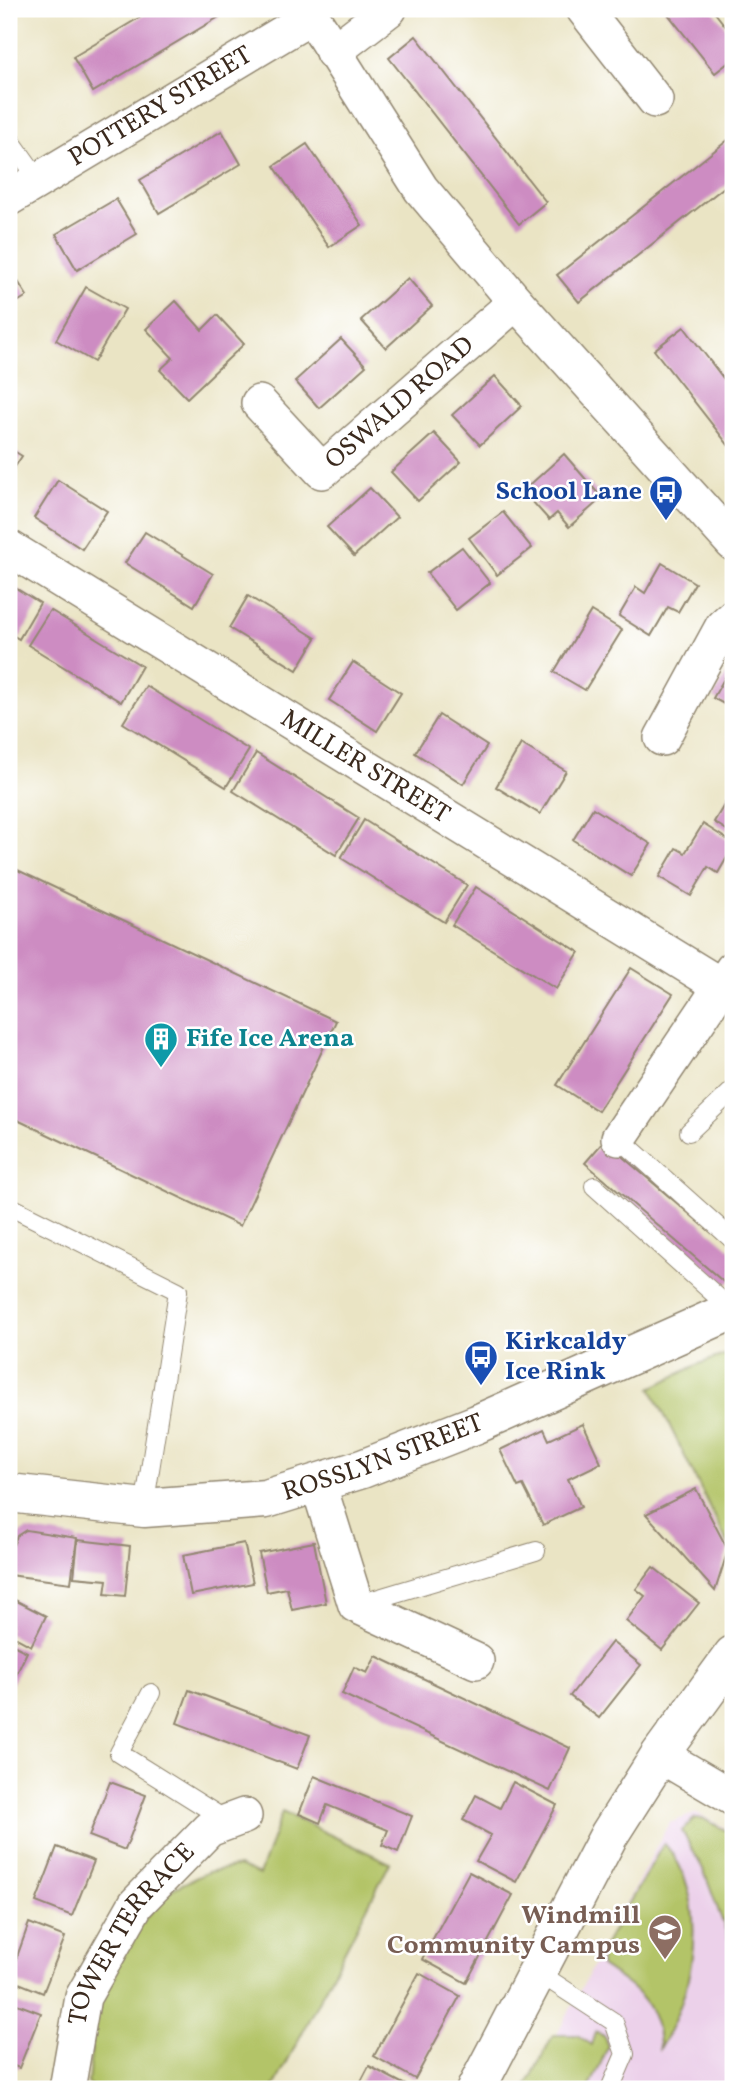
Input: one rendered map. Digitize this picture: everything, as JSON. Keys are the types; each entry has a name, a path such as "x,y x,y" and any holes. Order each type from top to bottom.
{"main road":[{"name":"ROSSLYN STREET","path":"9,1493 144,1508 266,1499 362,1469 477,1423 732,1310"},
{"path":"477,2089 609,1835 660,1755 733,1655"}],"street":[{"path":"333,52 388,9"},
{"path":"584,9 655,100"},
{"path":"310,13 421,189 516,302 733,543"},
{"name":"POTTERY STREET","path":"9,198 310,13"},
{"name":"OSWALD ROAD","path":"259,403 322,471 516,302"},
{"name":"MILLER STREET","path":"9,548 727,978"},
{"path":"662,738 723,626 733,617"},
{"path":"619,1138 727,978"},
{"path":"318,1483 356,1605 477,1661"},
{"path":"660,1755 733,1798"},
{"name":"TOWER TERRACE","path":"67,2089 83,1997 136,1904 209,1829 237,1819"}],"lane":[{"path":"9,138 39,180"},
{"path":"689,1132 733,1090"},
{"path":"619,1138 733,1240"},
{"path":"594,1185 732,1310"},
{"path":"9,1206 178,1291 144,1508"},
{"path":"356,1605 537,1551"},
{"path":"151,1693 119,1753 237,1819"},
{"path":"539,1973 614,2022 625,2054 610,2089"}],"shaded area":[{"name":"Windmill Community Campus","path":"697,1813 733,1832 733,2089 528,2089 669,1823"}],"green space":[{"path":"733,1352 733,1554 651,1388 699,1364"},
{"path":"282,1812 390,1863 273,2089 95,2089 88,2083 95,2014 115,1964 139,1925 172,1889 208,1872 239,1866 259,1875"},
{"path":"695,1818 704,1819 733,1834 733,1950 703,1869 682,1831"},
{"path":"664,1843 679,1865 689,1890 693,1946 682,2001 672,2027 659,2049 658,2033 650,2009 625,1982 601,1966 601,1951"},
{"path":"596,2032 604,2036 608,2047 589,2089 525,2089 553,2035 577,2035 592,2045"}],"building":[{"path":"154,9 213,9 219,17 93,92 73,57"},
{"path":"664,9 712,9 733,36 733,59 715,73"},
{"path":"416,36 546,202 519,224 389,58"},
{"path":"222,131 241,164 159,213 140,180"},
{"path":"733,136 733,180 579,302 557,275"},
{"path":"307,144 362,225 329,247 274,166"},
{"path":"116,199 137,234 77,270 56,234"},
{"path":"9,267 27,296 9,307"},
{"path":"408,278 432,306 386,348 361,320"},
{"path":"86,287 125,309 94,362 56,340"},
{"path":"176,301 202,330 217,315 244,344 187,398 160,370 173,358 146,329"},
{"path":"684,327 733,391 733,451 654,350"},
{"path":"341,339 366,366 319,408 295,381"},
{"path":"495,376 522,406 480,445 452,415"},
{"path":"434,433 461,462 418,501 391,472"},
{"path":"9,448 22,456 9,476"},
{"path":"564,454 602,498 569,527 557,513 549,520 523,491"},
{"path":"58,480 107,511 82,549 34,518"},
{"path":"370,488 397,517 354,556 327,527"},
{"path":"503,512 532,548 497,575 469,538"},
{"path":"145,532 213,574 194,606 125,563"},
{"path":"462,547 490,583 456,610 427,573"},
{"path":"662,563 695,583 678,612 668,607 651,636 619,616 636,587 645,593"},
{"path":"9,584 40,603 19,639 9,633"},
{"path":"248,596 316,638 297,670 229,628"},
{"path":"50,610 142,666 121,702 28,645"},
{"path":"591,611 622,630 585,690 554,672"},
{"path":"353,662 401,693 377,731 329,700"},
{"path":"733,663 733,709 713,698"},
{"path":"146,686 249,750 226,787 123,723"},
{"path":"439,715 487,746 463,784 415,753"},
{"path":"521,744 566,771 540,814 496,787"},
{"path":"256,753 359,818 336,855 233,791"},
{"path":"733,790 733,834 714,822"},
{"path":"593,808 651,844 631,876 573,840"},
{"path":"364,820 467,885 444,922 341,858"},
{"path":"703,824 733,843 733,847 718,873 708,867 691,896 659,877 676,848 685,853"},
{"name":"Fife Ice Arena","path":"9,866 336,1021 240,1226 9,1116"},
{"path":"476,887 579,952 556,989 452,925"},
{"path":"631,968 673,994 598,1111 557,1085"},
{"path":"604,1141 733,1251 733,1280 726,1284 585,1163"},
{"path":"583,1424 601,1463 568,1479 581,1507 543,1525 523,1485 518,1487 500,1450 544,1429 549,1440"},
{"path":"696,1489 728,1550 715,1591 646,1514"},
{"path":"26,1530 77,1538 71,1583 9,1575 9,1554 17,1536"},
{"path":"78,1540 130,1546 125,1596 105,1594 107,1580 74,1577"},
{"path":"314,1542 326,1603 292,1610 287,1588 267,1592 259,1553"},
{"path":"244,1543 253,1583 191,1595 183,1555"},
{"path":"653,1567 699,1603 662,1650 626,1621 645,1596 636,1589"},
{"path":"9,1597 46,1616 31,1646 9,1634"},
{"path":"612,1642 641,1665 599,1718 570,1696"},
{"path":"9,1643 27,1652 9,1690"},
{"path":"376,1656 570,1748 550,1791 342,1694 354,1667 367,1673"},
{"path":"189,1690 310,1735 297,1769 177,1723"},
{"path":"314,1776 412,1816 398,1852 382,1845 388,1830 327,1805 320,1823 299,1814"},
{"path":"110,1782 146,1795 125,1850 89,1836"},
{"path":"513,1782 557,1805 516,1882 476,1861 491,1835 463,1820 476,1795 500,1808"},
{"path":"57,1847 94,1861 72,1916 36,1902"},
{"path":"469,1872 513,1895 466,1983 422,1959"},
{"path":"29,1923 65,1937 43,1993 9,1979"},
{"path":"419,1973 460,1996 415,2079 374,2056"},
{"path":"9,2001 41,2013 19,2068 9,2064"},
{"path":"369,2066 413,2089 357,2089"}],"place":[{"name":"School Lane","path":"666,522"},
{"name":"Fife Ice Arena","path":"161,1069"},
{"name":"Kirkcaldy Ice Rink","path":"481,1387"},
{"name":"Windmill Community Campus","path":"665,1961"}]}
